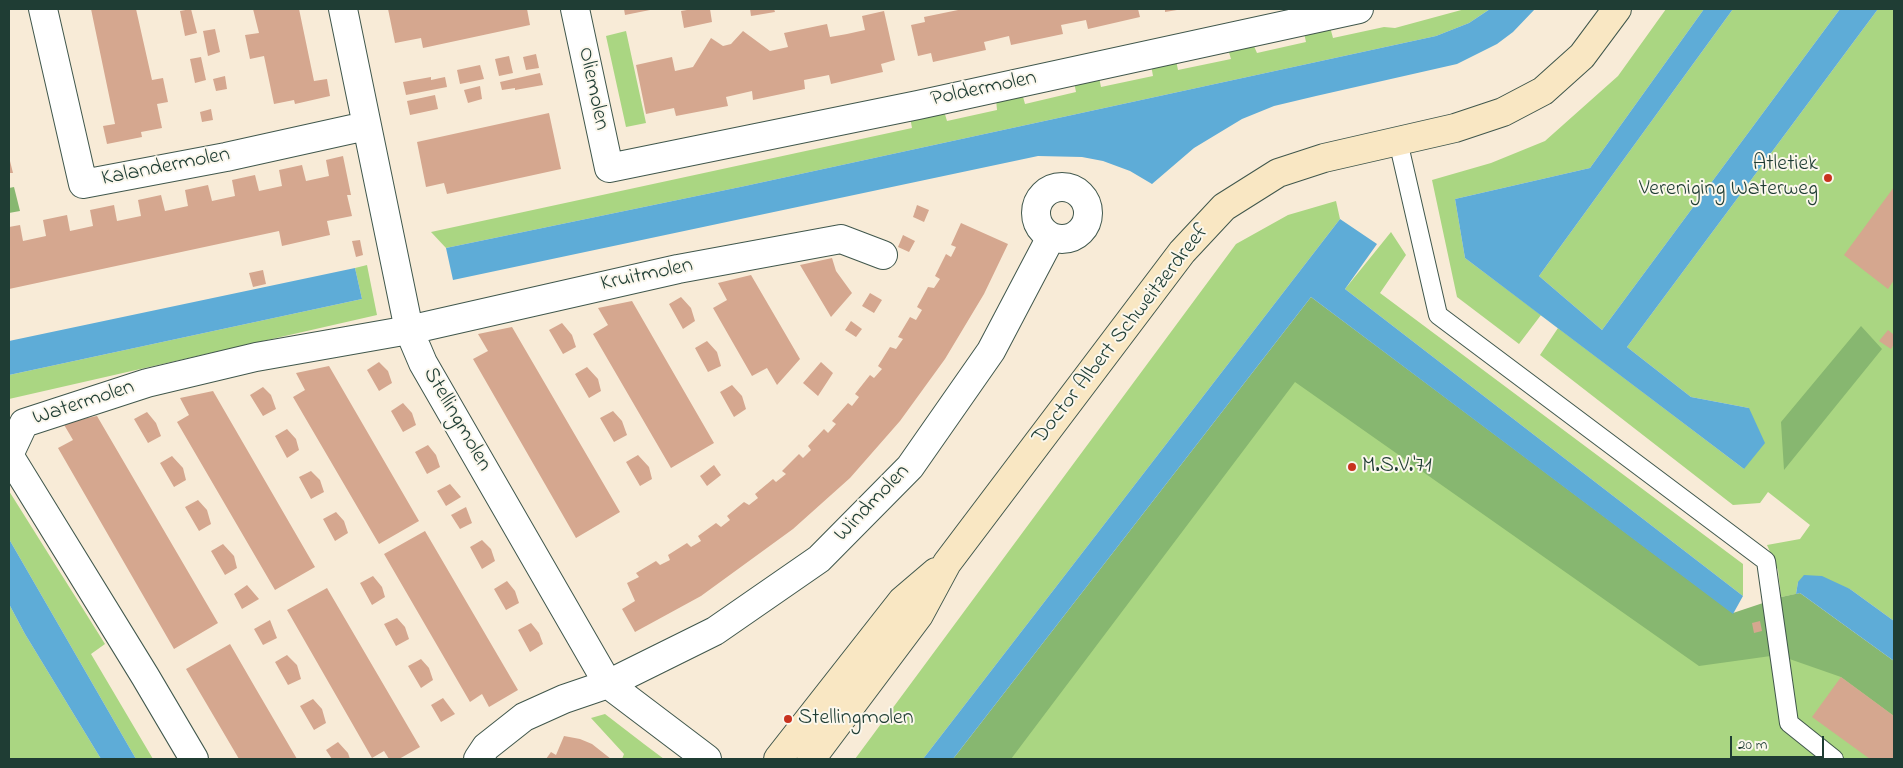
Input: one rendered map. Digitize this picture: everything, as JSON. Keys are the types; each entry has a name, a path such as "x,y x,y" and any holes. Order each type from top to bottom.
{"street":[{"name":"Kalandermolen","path":"43,9 83,184 226,157 366,126"},
{"name":"Stellingmolen","path":"343,9 409,330 423,363 608,684 708,759"},
{"name":"Oliemolen","path":"575,9 609,168"},
{"name":"Poldermolen","path":"609,168 918,105 1359,9"},
{"name":"Doctor Albert Schweitzerdreef","path":"811,759 919,615 947,563 1182,252 1224,207 1278,173 1324,158 1455,128 1503,112 1543,91 1582,56 1617,9"},
{"name":"Windmolen","path":"608,684 715,631 819,559 910,467 990,351 1051,237"},
{"name":"Kruitmolen","path":"409,330 567,293 841,239 883,255"},
{"name":"Watermolen","path":"194,759 9,455 24,423 156,381 256,357 409,330"},
{"name":"Doctor Albert Schweitzerdreef","path":"778,759 902,600 947,563"},
{"path":"478,759 486,747 524,717 564,699 608,684"}],"lane":[{"path":"1398,142 1438,315 1766,562 1789,723 1834,759"}],"green space":[{"path":"1465,9 1490,9 1469,23 1436,36 745,186 446,248 431,232 912,128 910,117 944,111 947,121 997,110 996,99 1022,93 1025,104 1076,92 1074,82 1099,77 1101,87 1153,76 1151,65 1176,60 1178,70 1231,59 1228,49 1253,44 1257,53 1306,42 1304,33 1330,27 1333,38 1384,27 1395,28"},
{"path":"1666,9 1704,9 1590,168 1455,199 1465,258 1541,315 1519,344 1457,297 1432,180 1491,163 1545,141 1618,76"},
{"path":"1733,9 1840,9 1602,330 1539,276"},
{"name":"Atletiek Vereniging Waterweg","path":"1878,9 1894,9 1894,621 1850,589 1798,582 1796,594 1781,597 1778,570 1767,545 1800,539 1810,525 1768,492 1760,503 1733,505 1540,355 1558,328 1744,469 1749,408 1691,397 1627,347"},
{"path":"626,31 646,123 626,127 606,36"},
{"path":"14,187 20,211 9,213 9,188"},
{"path":"1336,201 1340,219 923,759 855,759 1236,244 1288,215"},
{"path":"1391,232 1406,255 1380,293 1743,564 1743,596 1345,289"},
{"path":"367,265 377,315 9,399 9,375 362,299 355,268"},
{"path":"1311,297 1733,613 1781,597 1800,593 1894,661 1894,716 1841,677 1778,655 1699,666 1295,382 1011,759 953,759"},
{"name":"M.S.V.'71","path":"1313,325 1722,631 1894,682 1894,759 968,759"},
{"path":"1861,326 1882,349 1784,470 1781,422"},
{"path":"9,491 105,644 91,654 153,759 136,759 9,539"},
{"path":"9,604 25,634 101,759 9,759"},
{"path":"605,714 664,759 622,759 624,754 591,718"}],"water":[{"path":"1490,9 1535,9 1513,32 1497,44 1457,64 1274,106 1242,119 1194,148 1152,184 1130,171 1103,161 1082,157 1038,156 453,280 446,248 745,186 1436,36 1469,23"},
{"path":"1704,9 1733,9 1539,276 1602,330 1840,9 1878,9 1627,347 1691,397 1749,408 1765,443 1744,469 1465,258 1455,199 1590,168"},
{"path":"1340,219 1377,244 1345,289 1743,596 1733,614 1311,297 953,759 923,759"},
{"path":"355,268 362,299 9,375 9,341"},
{"path":"9,539 136,759 101,759 25,634 9,604"},
{"path":"1804,575 1822,576 1850,589 1894,621 1894,661 1800,593 1796,594 1798,582"}],"building":[{"path":"91,9 136,9 152,80 163,78 168,102 157,104 162,128 141,132 142,137 107,144 103,126 115,124"},
{"path":"191,9 197,33 185,36 180,11"},
{"path":"253,9 299,9 314,81 327,79 330,96 295,104 294,100 274,104 264,56 250,59 245,35 259,33"},
{"path":"388,9 527,9 530,25 423,48 421,38 395,43"},
{"path":"624,9 650,9 650,10 625,15"},
{"path":"710,9 712,22 684,28 681,11"},
{"path":"750,9 774,9 775,12 751,16"},
{"path":"963,9 1138,9 1140,17 1088,29 1086,20 1061,25 1063,34 1011,45 1009,36 984,42 986,50 933,62 931,53 918,56 911,25 925,22 924,17"},
{"path":"1165,9 1177,9 1177,10 1165,12"},
{"path":"884,11 895,60 881,64 883,72 831,84 829,75 804,80 805,89 753,100 752,91 726,97 728,106 676,116 674,108 646,114 636,65 672,57 675,71 693,67 711,38 723,46 731,44 743,31 770,51 788,47 784,33 827,24 830,37 847,34 865,30 862,16"},
{"path":"215,29 220,52 208,56 203,31"},
{"path":"536,54 539,68 526,70 523,57"},
{"path":"509,56 513,73 499,76 495,59"},
{"path":"201,57 206,80 195,83 190,59"},
{"path":"480,65 484,79 460,84 457,70"},
{"path":"540,73 543,85 515,90 515,88 502,90 500,82"},
{"path":"225,76 227,89 216,91 213,79"},
{"path":"431,77 431,80 445,77 447,87 406,95 403,82"},
{"path":"480,86 482,99 468,103 464,90"},
{"path":"435,95 438,109 410,115 407,101"},
{"path":"211,109 213,120 202,122 200,112"},
{"path":"549,113 561,169 447,194 444,183 426,187 417,142"},
{"path":"343,156 351,195 347,195 352,216 327,221 330,235 282,246 279,231 9,289 9,227 20,225 23,241 46,236 43,220 67,215 70,231 93,226 90,210 114,205 117,221 141,216 138,200 161,195 165,211 188,206 185,190 208,185 212,201 235,196 232,180 255,175 259,191 282,186 279,170 302,165 306,181 329,176 326,160"},
{"path":"9,157 13,173 9,173"},
{"path":"1894,187 1894,280 1888,289 1844,255"},
{"path":"917,205 929,210 924,222 913,217"},
{"path":"961,223 1008,244 984,294 945,359 900,421 850,478 793,529 701,596 635,632 622,609 635,601 627,583 639,577 636,573 656,561 660,565 670,560 668,555 687,543 691,547 701,541 698,536 716,523 721,527 730,520 727,516 744,502 749,505 758,498 755,494 773,479 776,482 786,474 782,471 799,454 803,458 811,450 808,446 824,429 828,433 836,424 832,421 848,403 852,406 859,397 855,394 870,375 874,378 882,369 878,366 890,347 896,349 903,339 898,337 910,317 916,320 922,310 917,307 928,287 934,288 940,279 935,276 946,254 951,257 956,247 951,245"},
{"path":"903,235 915,241 909,252 898,247"},
{"path":"360,240 363,255 356,257 352,241"},
{"path":"832,258 836,271 852,293 831,317 800,265"},
{"path":"263,270 266,284 253,287 249,273"},
{"path":"751,275 800,359 777,385 767,368 752,376 713,308 727,300 718,283"},
{"path":"870,293 882,300 874,313 862,306"},
{"path":"681,297 691,308 695,321 683,329 669,304"},
{"path":"632,301 714,443 671,468 593,334 608,325 598,308"},
{"path":"851,321 862,329 856,337 845,330"},
{"path":"562,323 572,335 576,347 563,354 549,330"},
{"path":"512,327 620,512 576,538 473,359 488,351 478,334"},
{"path":"1888,330 1894,335 1894,344 1891,349 1879,341"},
{"path":"707,341 717,352 721,366 708,372 695,348"},
{"path":"379,362 388,371 392,383 379,391 367,370"},
{"path":"821,362 833,373 818,396 803,383"},
{"path":"329,366 419,521 379,544 293,397 305,390 296,373"},
{"path":"587,367 598,379 601,391 589,398 575,374"},
{"path":"732,385 742,396 746,409 734,417 720,392"},
{"path":"263,387 271,395 276,409 263,416 250,395"},
{"path":"213,391 315,567 275,590 177,422 189,415 180,398"},
{"path":"403,403 412,413 416,425 403,432 391,411"},
{"path":"613,411 622,421 627,435 614,442 600,418"},
{"path":"147,412 156,423 161,436 148,443 134,419"},
{"path":"97,416 218,623 174,649 58,448 73,440 63,423"},
{"path":"287,429 296,439 299,450 287,458 275,436"},
{"path":"428,445 436,455 440,467 427,474 415,452"},
{"path":"638,455 649,467 652,479 640,486 626,462"},
{"path":"172,456 183,468 186,480 174,487 160,463"},
{"path":"714,465 721,475 707,486 700,476"},
{"path":"311,471 320,480 324,492 311,499 299,477"},
{"path":"450,484 461,497 446,506 437,491"},
{"path":"198,500 207,510 211,524 199,531 185,507"},
{"path":"466,507 472,523 460,529 451,515"},
{"path":"336,512 344,521 348,533 335,541 323,519"},
{"path":"425,531 518,690 489,707 482,694 470,702 384,554"},
{"path":"482,540 491,549 495,561 482,569 470,547"},
{"path":"223,544 234,556 237,568 225,575 211,551"},
{"path":"373,576 382,587 385,597 372,605 360,583"},
{"path":"507,581 515,591 519,603 506,610 494,589"},
{"path":"247,585 259,599 242,609 234,594"},
{"path":"327,588 420,747 399,759 389,759 384,751 372,758 287,610"},
{"path":"397,618 405,627 409,639 396,646 384,624"},
{"path":"270,620 277,638 263,645 254,629"},
{"path":"1760,621 1762,631 1754,633 1752,623"},
{"path":"531,623 539,633 543,644 530,652 518,630"},
{"path":"230,644 297,759 239,759 186,669"},
{"path":"287,655 297,665 301,679 288,685 275,662"},
{"path":"421,659 429,668 433,680 421,688 408,666"},
{"path":"1841,677 1894,716 1894,759 1870,759 1812,717"},
{"path":"443,698 455,714 441,722 431,705"},
{"path":"313,699 322,709 326,723 314,730 300,706"},
{"path":"564,736 580,739 592,744 611,759 546,759 551,752 556,755"},
{"path":"338,742 348,753 350,759 332,759 326,750"}],"place":[{"name":"Atletiek Vereniging Waterweg","path":"1828,178"},
{"name":"M.S.V.'71","path":"1352,467"},
{"name":"Stellingmolen","path":"788,719"}]}
